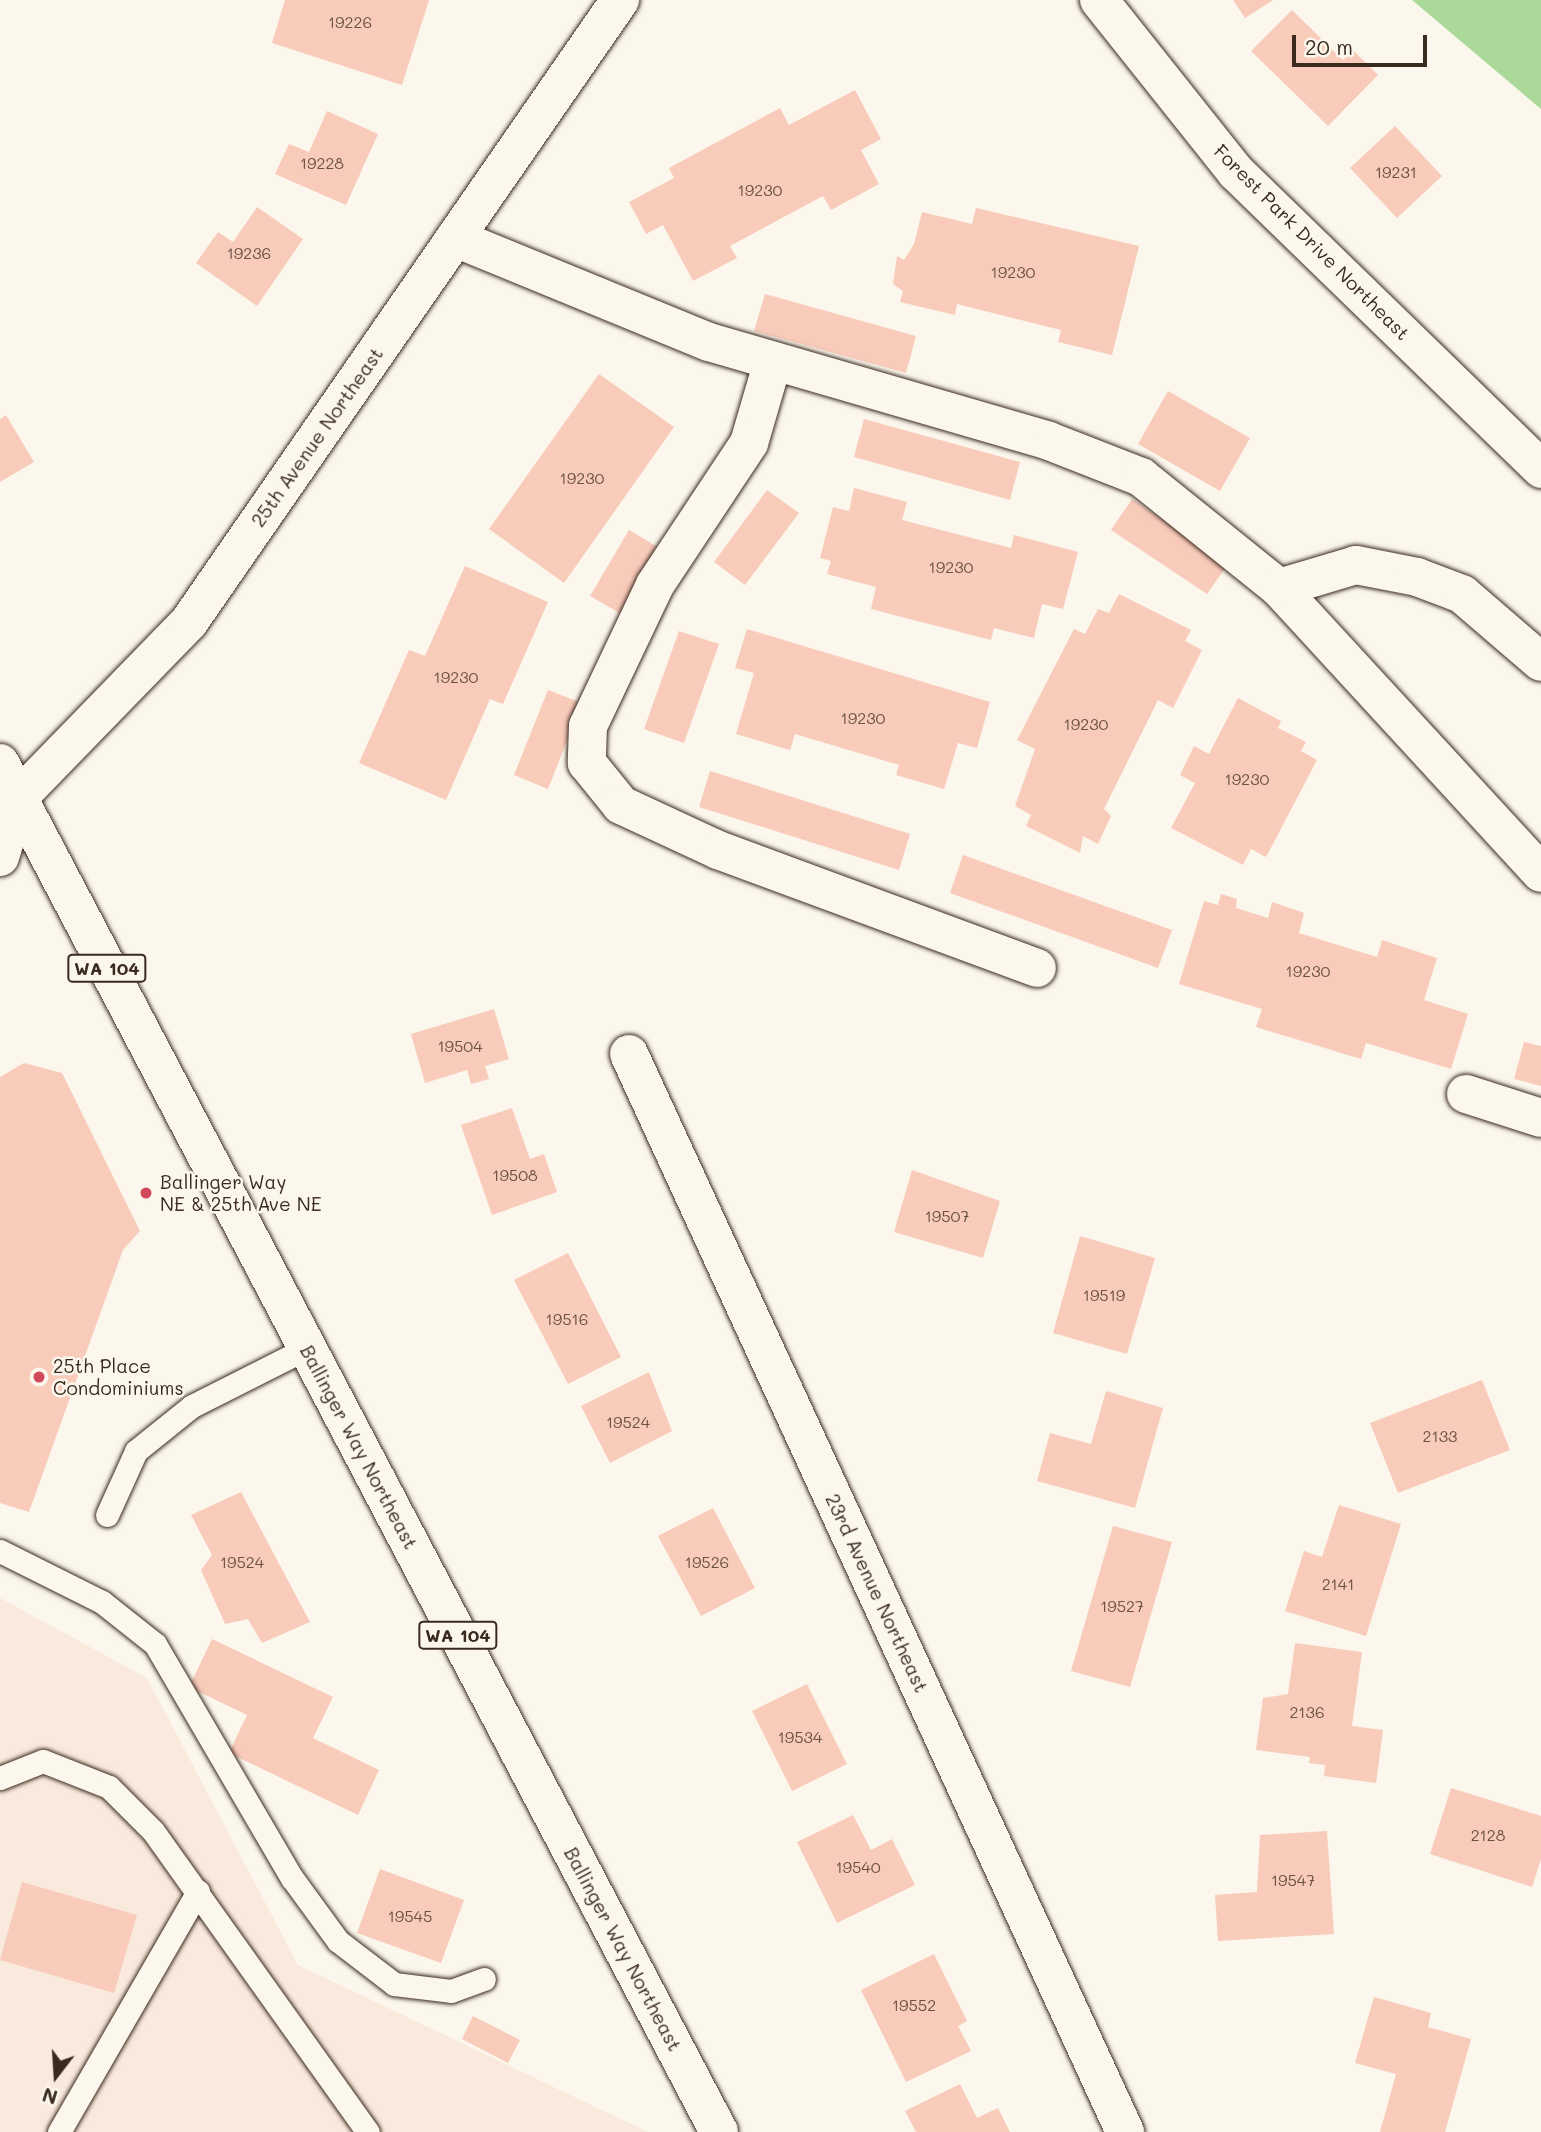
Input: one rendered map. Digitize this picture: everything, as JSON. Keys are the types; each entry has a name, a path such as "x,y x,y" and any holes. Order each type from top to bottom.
{"street":[{"name":"25th Avenue Northeast","path":"0,857 9,795 189,622 620,0"},
{"name":"Forest Park Drive Northeast","path":"1100,0 1236,172 1541,469"},
{"path":"455,238 709,342 1049,441 1141,477 1279,588 1541,873"},
{"path":"773,361 748,443 655,585 588,726 587,763 621,805 719,850 1037,968"},
{"path":"1279,588 1356,565 1417,577 1462,594 1541,662"},
{"name":"Ballinger Way Northeast","path":"0,763 9,795 307,1348 719,2132"},
{"name":"23rd Avenue Northeast","path":"629,1054 1125,2132"},
{"path":"1466,1094 1541,1118"}],"lane":[{"path":"107,1515 136,1451 192,1406 307,1348"},
{"path":"0,1551 102,1602 155,1644 292,1878 338,1941 394,1984 451,1991 484,1979"},
{"path":"0,1778 43,1761 109,1787 198,1891 368,2132"},
{"path":"59,2132 198,1891"}],"shaded area":[{"path":"0,1598 147,1678 298,1965 648,2132 0,2132"}],"green space":[{"path":"1412,0 1541,0 1541,109"}],"building":[{"path":"285,0 429,0 402,85 272,43"},
{"path":"1233,0 1273,0 1245,18"},
{"path":"1292,10 1343,60 1353,50 1378,75 1328,126 1251,51"},
{"path":"855,90 881,139 861,150 879,184 831,210 823,196 730,246 737,258 693,281 663,225 646,234 629,202 674,178 669,168 780,108 789,125"},
{"path":"327,111 378,134 346,205 275,174 289,144 309,152"},
{"path":"1395,126 1442,176 1397,218 1350,168"},
{"path":"257,207 303,239 257,306 196,263 218,232 233,242"},
{"path":"976,208 1139,246 1112,355 1058,342 1061,330 957,304 955,315 900,302 903,291 893,284 897,256 904,260 914,244 922,212 972,224"},
{"path":"765,294 916,336 906,373 754,331"},
{"path":"599,374 674,427 564,583 489,529"},
{"path":"1168,391 1250,438 1220,491 1138,444"},
{"path":"6,415 34,462 0,482 0,419"},
{"path":"864,419 1020,462 1010,500 854,457"},
{"path":"854,488 907,502 902,520 1011,548 1014,535 1078,552 1063,609 1042,604 1034,638 994,628 991,640 871,609 876,587 827,574 831,561 820,558 833,507 849,511"},
{"path":"767,490 799,513 745,585 714,562"},
{"path":"1132,499 1228,564 1207,594 1111,530"},
{"path":"629,530 661,549 623,615 590,596"},
{"path":"465,566 548,602 503,704 490,699 446,800 359,763 409,650 425,656"},
{"path":"1119,594 1191,630 1185,641 1202,650 1173,708 1158,700 1104,809 1111,816 1098,844 1083,836 1080,853 1026,826 1031,815 1015,806 1035,749 1017,740 1074,629 1085,634 1098,609 1109,613"},
{"path":"747,629 990,702 977,748 958,743 944,789 896,775 899,765 795,734 790,750 736,734 754,673 735,668"},
{"path":"679,631 719,644 684,743 644,729"},
{"path":"548,690 582,703 548,789 514,775"},
{"path":"1238,698 1281,721 1278,728 1306,742 1301,751 1317,760 1266,857 1251,849 1243,865 1171,828 1195,783 1180,775 1194,746 1209,754"},
{"path":"710,771 910,834 899,870 699,807"},
{"path":"963,855 1172,930 1158,968 950,893"},
{"path":"1221,894 1237,899 1236,908 1268,918 1272,902 1304,913 1299,933 1377,957 1382,940 1437,958 1424,1000 1468,1014 1451,1069 1366,1043 1361,1059 1256,1027 1262,1009 1179,984 1204,901 1218,905"},
{"path":"494,1009 509,1059 485,1066 489,1079 471,1084 467,1070 425,1083 411,1034"},
{"path":"1524,1042 1541,1046 1541,1086 1514,1079"},
{"name":"25th Place Condominiums","path":"24,1063 62,1073 140,1231 123,1250 29,1512 0,1503 0,1077"},
{"path":"512,1108 530,1159 544,1154 557,1192 492,1215 461,1125"},
{"path":"912,1170 1000,1201 983,1258 894,1232"},
{"path":"1080,1236 1155,1258 1127,1354 1053,1333"},
{"path":"568,1253 621,1357 568,1384 514,1280"},
{"path":"649,1372 672,1431 610,1463 581,1406"},
{"path":"1482,1380 1510,1450 1398,1493 1370,1423"},
{"path":"1106,1391 1163,1408 1135,1508 1037,1481 1050,1433 1091,1444"},
{"path":"241,1492 310,1622 262,1643 248,1619 225,1624 201,1570 212,1555 191,1515"},
{"path":"1339,1505 1401,1524 1366,1636 1285,1611 1304,1551 1322,1557"},
{"path":"713,1508 755,1588 701,1616 658,1536"},
{"path":"1113,1526 1172,1542 1130,1687 1071,1671"},
{"path":"212,1639 333,1697 313,1738 379,1770 358,1815 229,1753 247,1715 189,1687"},
{"path":"1295,1643 1362,1652 1352,1726 1383,1730 1376,1783 1324,1776 1325,1765 1309,1763 1310,1757 1256,1750 1263,1698 1288,1694"},
{"path":"807,1684 847,1764 792,1791 752,1711"},
{"path":"1451,1788 1541,1816 1541,1859 1532,1887 1430,1854"},
{"path":"853,1815 871,1850 892,1839 915,1885 837,1923 797,1842"},
{"path":"1327,1831 1334,1934 1218,1941 1215,1895 1257,1892 1260,1835"},
{"path":"380,1869 464,1900 441,1963 357,1933"},
{"path":"22,1882 137,1915 114,1993 0,1960"},
{"path":"934,1954 967,2021 958,2026 971,2051 906,2082 861,1990"},
{"path":"1374,1997 1431,2013 1428,2027 1471,2039 1445,2132 1380,2132 1396,2074 1355,2063"},
{"path":"473,2016 520,2040 508,2063 462,2039"},
{"path":"960,2084 977,2118 998,2108 1010,2132 916,2132 905,2111"}],"place":[{"name":"Ballinger Way NE & 25th Ave NE","path":"146,1193"},
{"name":"25th Place Condominiums","path":"39,1377"}]}
